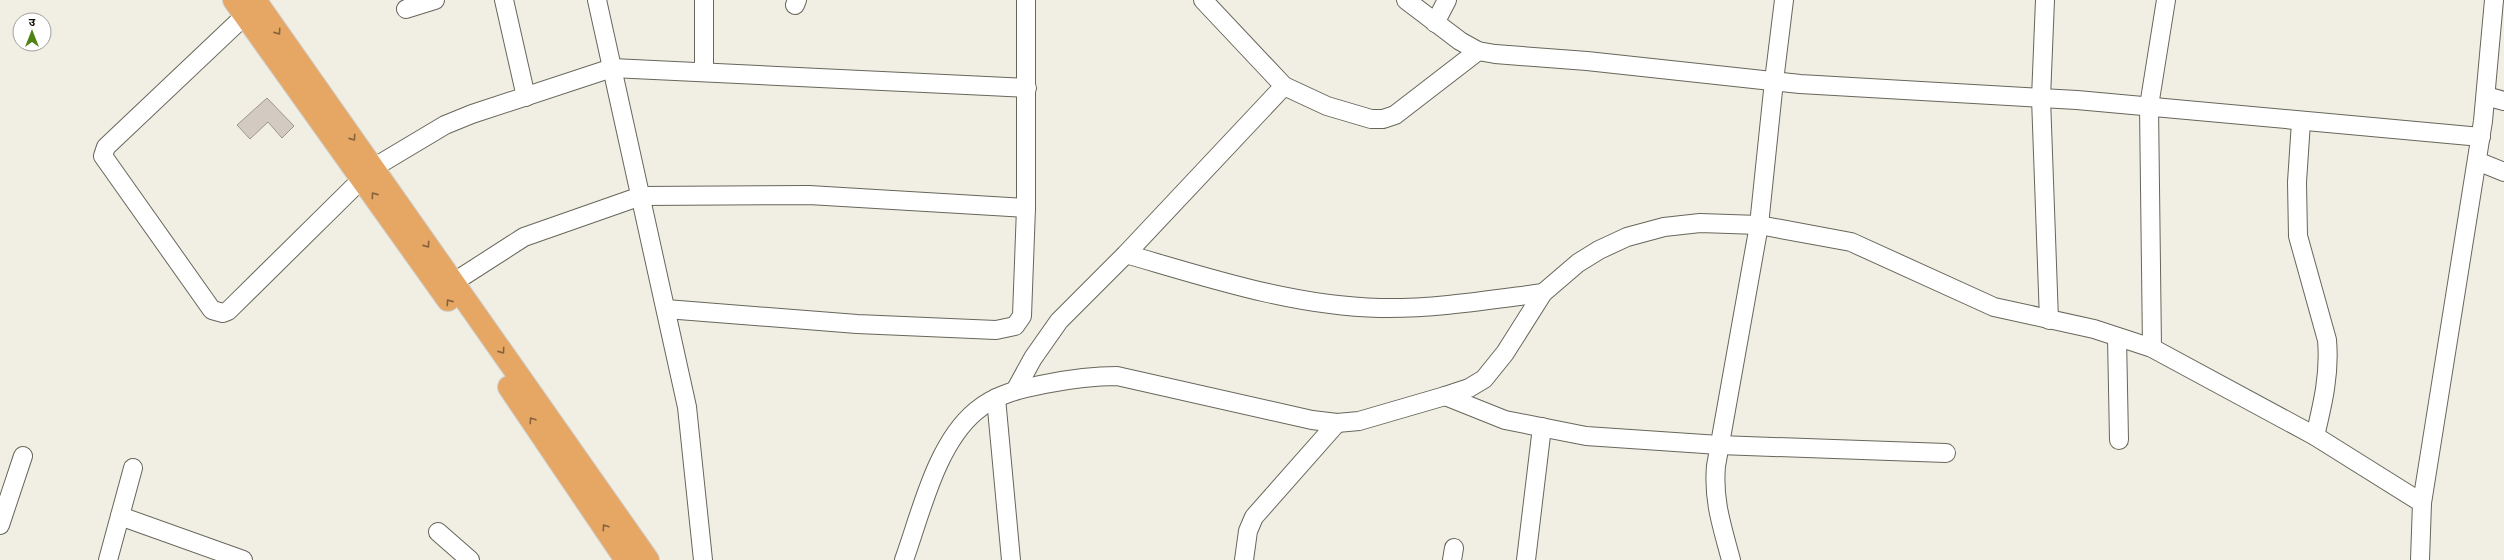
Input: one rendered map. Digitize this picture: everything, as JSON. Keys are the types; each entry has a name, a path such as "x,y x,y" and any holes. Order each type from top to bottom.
{"highway":[{"path":"248,5 368,173 626,560"},
{"path":"368,173 454,282 648,560"}],"street":[{"path":"406,9 434,0"},
{"path":"504,0 526,97"},
{"path":"597,0 687,407 703,560"},
{"path":"704,0 704,72"},
{"path":"666,309 857,324 1007,329 1015,326 1022,316 1026,208 1026,0"},
{"path":"1203,0 1284,86 1327,106 1371,119 1383,119 1395,115 1478,51"},
{"path":"1406,0 1435,23 1478,51 1495,54 1774,80 1800,84 2149,106 2301,122 2481,137"},
{"path":"1435,23 1447,0"},
{"path":"1731,560 1714,489 1719,445 1759,225 1784,0"},
{"path":"2045,0 2041,98 2049,320"},
{"path":"2152,348 2149,106 2166,0"},
{"path":"2420,560 2422,503 2481,137 2494,0"},
{"path":"248,5 106,147 103,156 212,310 223,313 228,310 368,173 445,125 612,68 1027,88"},
{"path":"1016,389 1033,358 1059,321 1126,254 1284,86"},
{"path":"2486,96 2504,101"},
{"path":"2301,122 2297,182 2298,236 2327,340 2329,356 2325,392 2315,436"},
{"path":"2477,161 2504,172"},
{"path":"454,282 524,237 641,196 809,195 1026,208"},
{"path":"904,560 936,470 952,441 976,411 996,398 1016,389 1089,376 1117,376 1312,420 1337,423 1359,421 1469,388 1489,375 1543,293 1578,263 1599,250 1627,237 1664,227 1700,223 1759,225 1851,242 1994,307 2094,329 2152,348 2315,436 2422,503"},
{"path":"1126,254 1248,289 1316,303 1380,308 1458,304 1543,293"},
{"path":"2117,337 2119,440"},
{"path":"1445,396 1505,420 1586,436 1719,445 1946,453"},
{"path":"996,398 1011,560"},
{"path":"1244,560 1248,531 1254,518 1337,423"},
{"path":"1526,560 1542,427"},
{"path":"0,526 23,456"},
{"path":"108,560 133,468"},
{"path":"120,516 243,560"},
{"path":"438,532 470,560"}],"building":[{"path":"267,98 294,126 282,138 268,122 250,139 237,125"}]}
